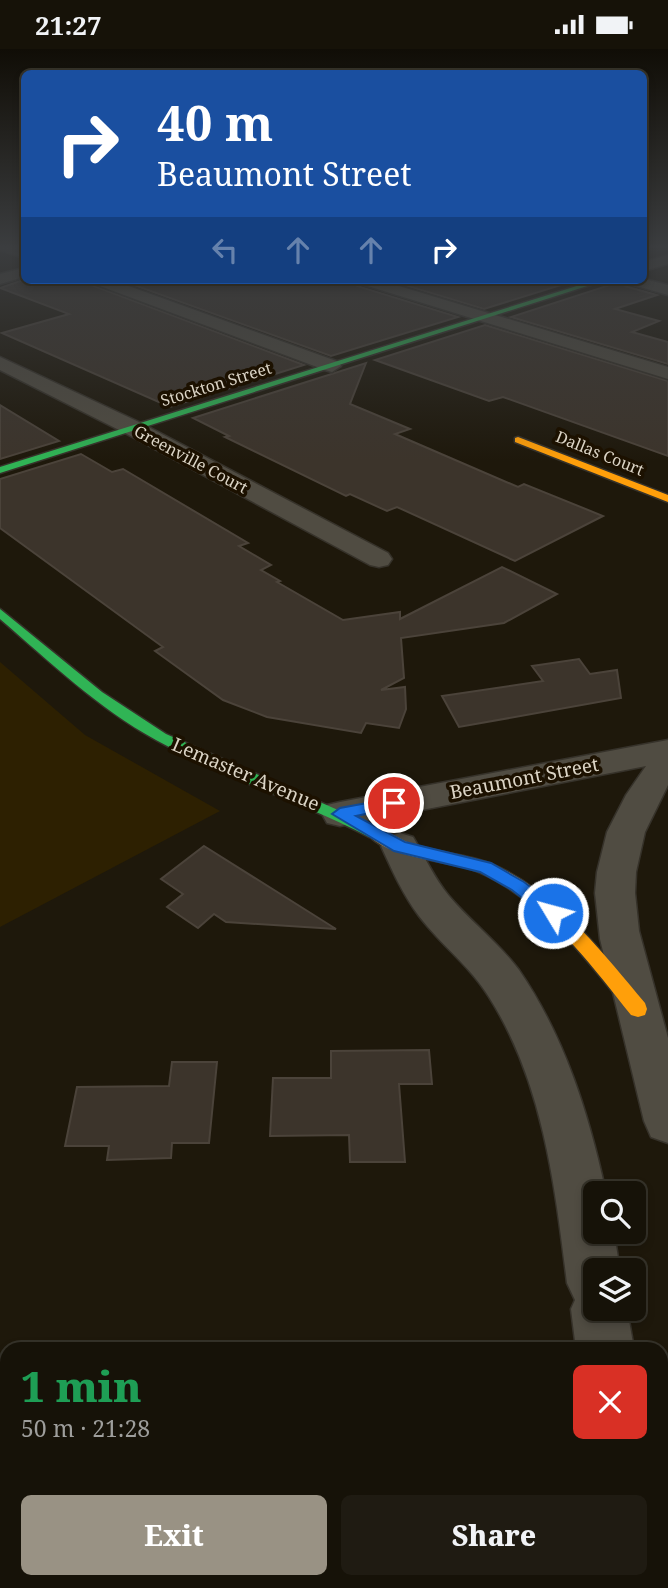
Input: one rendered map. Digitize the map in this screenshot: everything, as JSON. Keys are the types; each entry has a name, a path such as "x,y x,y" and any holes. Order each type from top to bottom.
{"street":[{"path":"200,318 332,366"},
{"name":"Stockton Street","path":"0,470 482,318"},
{"path":"494,318 668,373"},
{"name":"Greenville Court","path":"0,363 133,428 379,559"},
{"name":"Dallas Court","path":"518,440 668,499"},
{"name":"Lemaster Avenue","path":"0,613 103,698 159,736 217,764 340,814 400,846 485,868 518,886 553,913 587,946 638,1009"},
{"name":"Beaumont Street","path":"340,814 668,751"},
{"name":"Lemaster Avenue","path":"668,762 652,780 625,831 618,855 615,891 616,915 668,1121"},
{"path":"400,846 416,879 435,907 484,955 528,1023 556,1094 585,1218 591,1258"},
{"path":"601,1321 604,1342"}],"shaded area":[{"path":"0,662 85,735 220,811 0,927"}],"building":[{"path":"56,318 178,318 304,365 170,407 2,333"},
{"path":"225,318 455,318 331,356"},
{"path":"514,318 647,318 659,321 632,332 668,342 668,364"},
{"path":"485,325 668,381 668,456 503,397 489,401 375,360"},
{"path":"366,363 350,404 410,429 395,434 518,487 524,484 603,516 515,561 397,507 387,511 350,494 346,496 225,437 229,436 193,418"},
{"path":"0,405 59,441 0,459"},
{"path":"81,454 112,472 123,469 248,543 239,546 271,565 261,570 343,620 400,612 400,619 502,567 557,594 504,623 401,638 404,678 381,690 405,687 406,709 399,728 366,723 361,733 267,717 223,700 155,651 163,647 0,528 0,479"},
{"path":"579,659 590,674 617,670 621,698 459,727 442,696 543,681 532,666"},
{"path":"204,846 336,929 226,922 214,914 198,928 167,907 183,894 161,879"},
{"path":"429,1050 432,1084 399,1084 405,1162 350,1162 349,1135 270,1136 273,1078 331,1078 331,1051"},
{"path":"172,1062 217,1062 209,1143 172,1143 171,1158 107,1160 109,1146 65,1146 77,1087 169,1086"}],"traffic: fast":[{"path":"0,470 483,318"},
{"path":"0,613 98,695 161,737 375,833"}],"traffic: slow":[{"path":"518,440 668,499"},
{"path":"375,833 409,849 476,865 510,881 552,912 588,949 638,1009"}],"route":[{"path":"394,803 340,814 400,846 444,855 485,868 518,886 553,913"}]}
